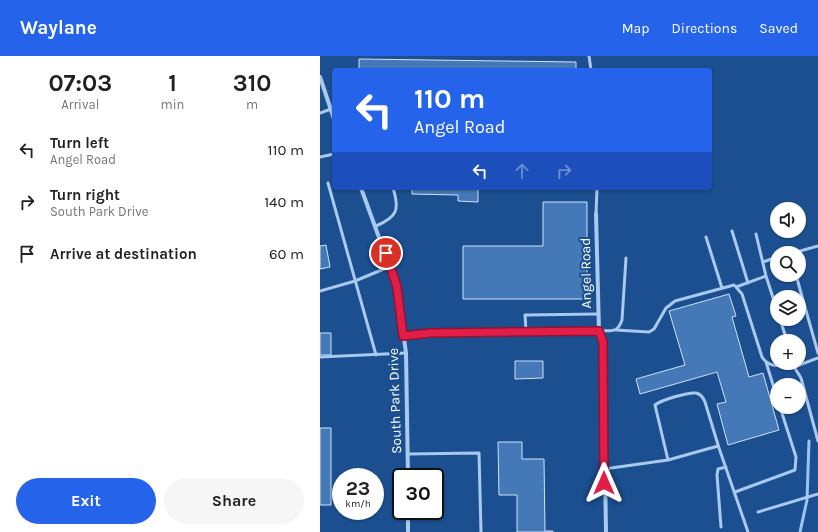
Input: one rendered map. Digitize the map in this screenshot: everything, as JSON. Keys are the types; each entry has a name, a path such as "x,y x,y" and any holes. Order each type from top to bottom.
{"street":[{"path":"320,77 331,109"},
{"name":"South Park Drive","path":"362,190 397,287 406,353 408,468"},
{"name":"Angel Road","path":"596,214 598,314 599,331 603,342 606,532"},
{"path":"403,336 430,333 599,331"},
{"path":"408,520 408,532"}],"lane":[{"path":"589,56 591,68"},
{"path":"320,113 331,109"},
{"path":"320,157 332,154"},
{"path":"328,183 376,355"},
{"path":"376,226 394,216 397,210 397,200 394,190"},
{"path":"596,214 597,190"},
{"path":"732,230 748,283"},
{"path":"756,234 771,290"},
{"path":"706,237 722,288"},
{"path":"806,249 818,246"},
{"path":"616,330 622,320 626,258"},
{"path":"763,262 770,260"},
{"path":"320,292 355,281 390,266"},
{"path":"599,331 616,330 649,332 654,329 669,304 675,301 734,285 736,287 766,276"},
{"path":"798,282 818,353"},
{"path":"736,287 742,294 762,357 770,365"},
{"path":"526,331 526,315 598,314"},
{"path":"320,357 406,353"},
{"path":"806,362 818,358"},
{"path":"766,362 771,378"},
{"path":"796,370 801,378 818,441"},
{"path":"668,460 655,405 658,402 691,393 702,396 748,532"},
{"path":"735,492 795,470 796,457 782,414"},
{"path":"604,469 668,460 718,446"},
{"path":"408,454 479,453 481,532"},
{"path":"721,527 717,476 718,469 726,466"},
{"path":"758,512 818,494"}],"building":[{"path":"359,59 576,62 576,68 359,68"},
{"path":"412,190 478,190 478,202 458,201 458,195 412,194"},
{"path":"543,202 587,202 587,299 463,299 463,246 543,246"},
{"path":"326,245 330,267 320,269 320,246"},
{"path":"729,294 736,316 732,317 749,377 763,373 770,398 770,414 775,414 779,430 728,445 717,404 726,402 717,372 640,394 636,379 685,365 669,311"},
{"path":"320,333 331,333 331,355 320,355"},
{"path":"515,361 543,361 543,378 515,379"},
{"path":"320,428 331,428 331,505 320,505"},
{"path":"498,442 522,442 522,459 544,459 545,531 553,532 517,532 517,495 499,495"}],"waterway":[{"path":"800,532 807,500 809,441"}],"route":[{"path":"386,253 397,287 403,336 430,333 571,330 599,331 602,335 603,342 604,483"}]}
